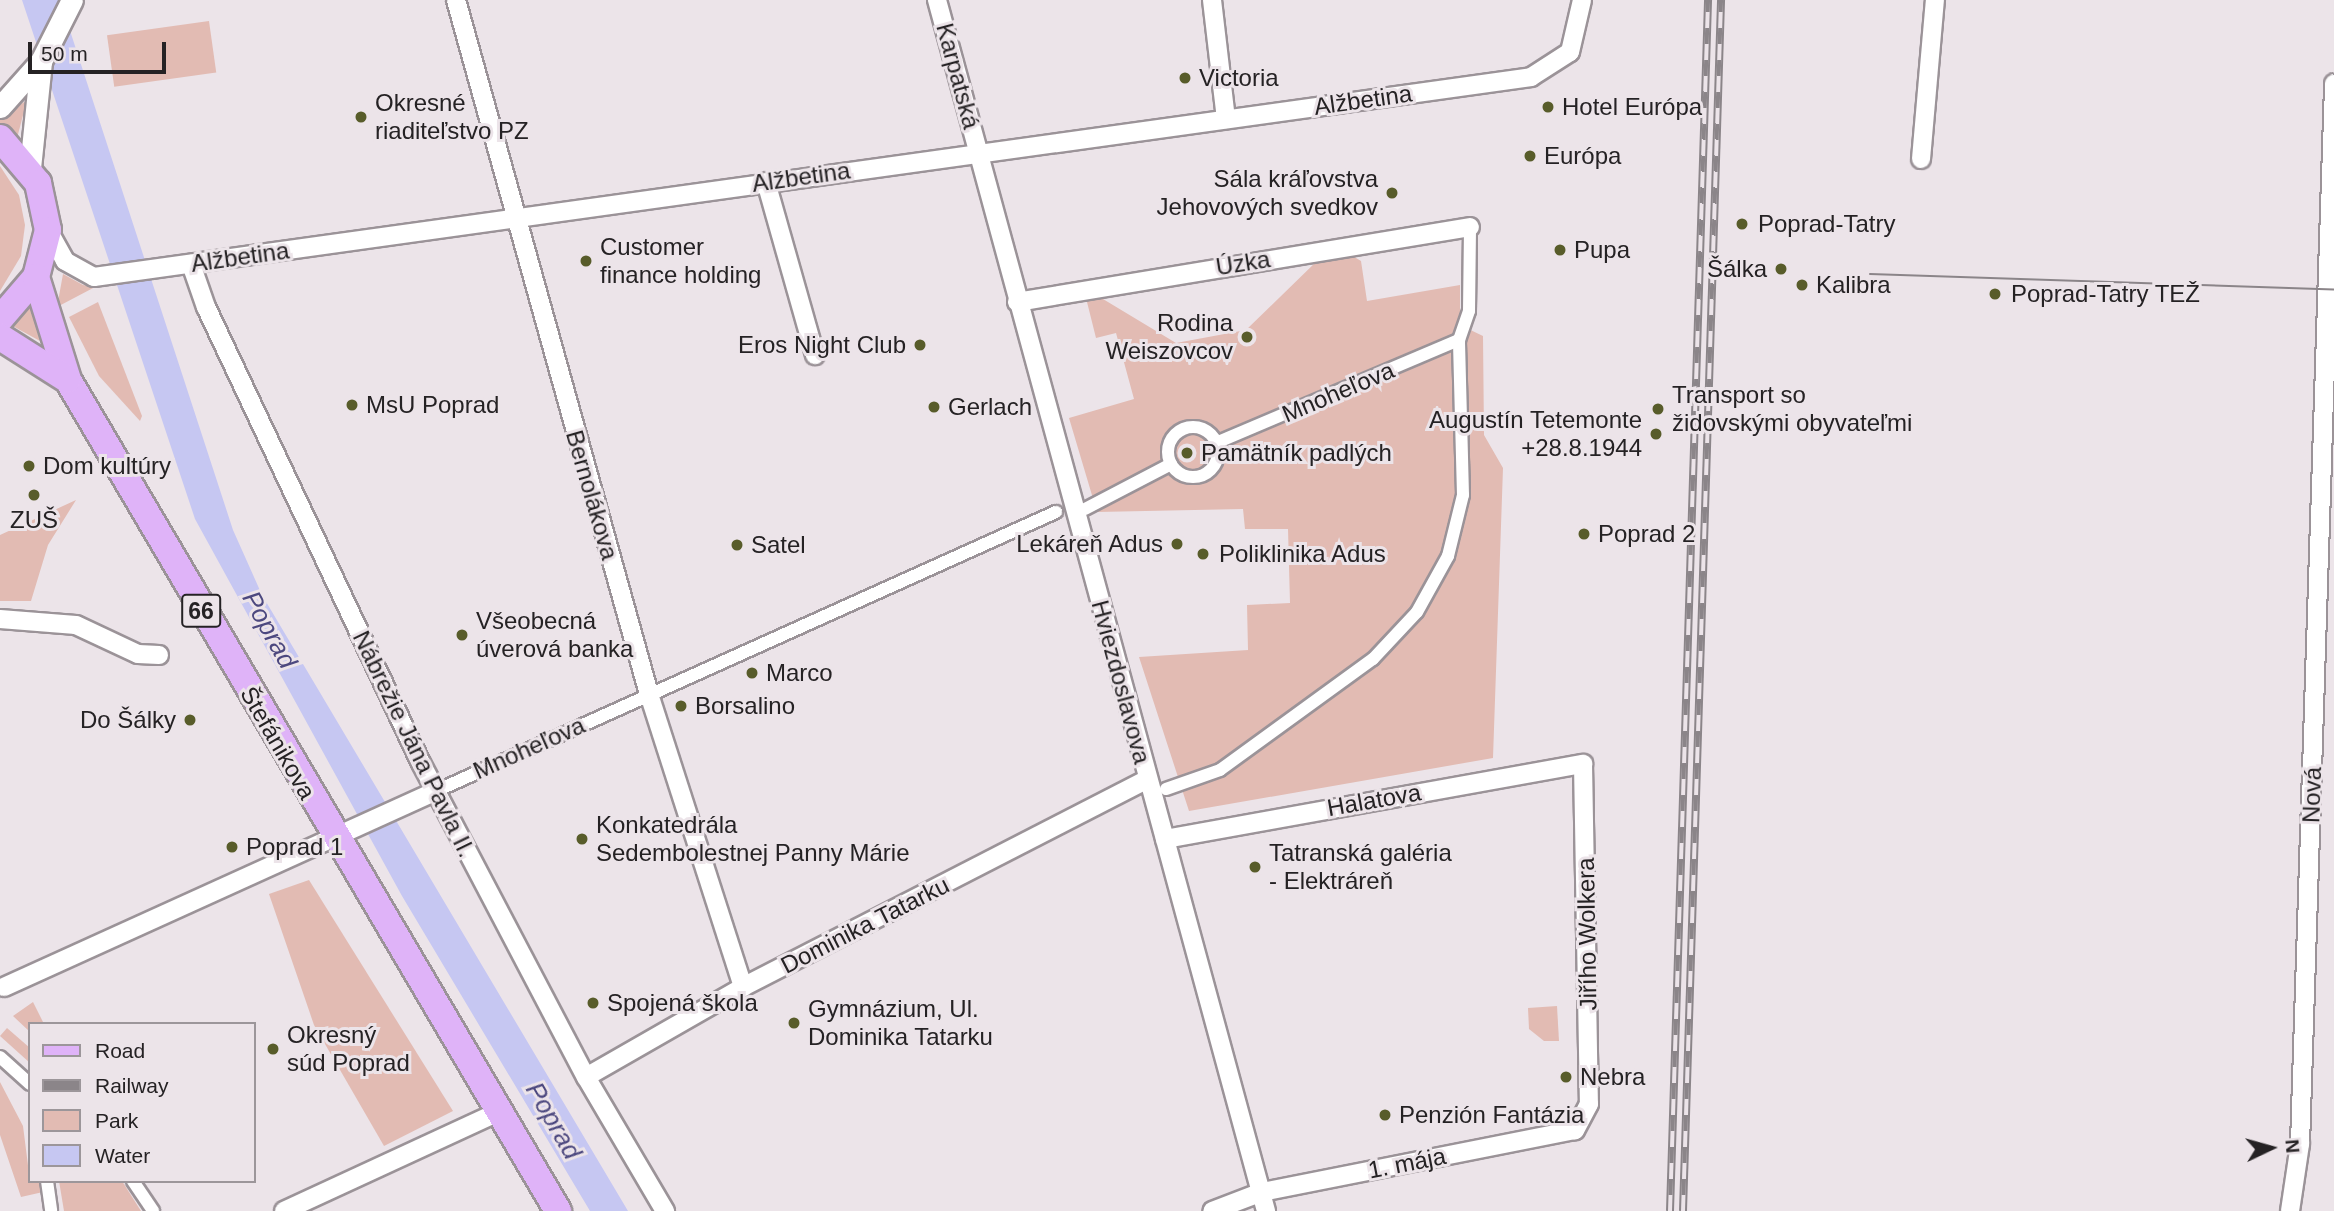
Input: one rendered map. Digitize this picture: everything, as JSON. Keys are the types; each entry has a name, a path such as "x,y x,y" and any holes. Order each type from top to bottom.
{"main road":[{"path":"0,138 30,168 48,230 36,277 0,319"},
{"name":"Štefánikova","path":"36,277 68,380 345,837 498,1112 558,1211"},
{"name":"Štefánikova","path":"0,337 68,380"}],"street":[{"path":"0,107 41,61 72,0"},
{"name":"Bernolákova","path":"456,0 514,218 649,694 743,987"},
{"name":"Karpatská","path":"937,0 979,152"},
{"path":"1212,0 1226,119"},
{"name":"Alžbetina","path":"48,230 65,261 94,277 1531,77 1570,52 1582,0"},
{"path":"1921,159 1935,0"},
{"path":"30,168 41,61"},
{"name":"Nová","path":"2290,1211 2300,1144 2334,84"},
{"name":"Hviezdoslavova","path":"979,152 1017,302 1266,1211"},
{"path":"766,182 815,355"},
{"path":"1166,789 1220,770 1324,698 1417,612 1448,556 1463,495 1459,340 1469,311 1470,227"},
{"name":"Úzka","path":"1017,302 1470,227"},
{"name":"Nábrežie Jána Pavla II.","path":"191,264 211,319 436,791 586,1077 664,1211"},
{"name":"Mnoheľova","path":"1216,443 1459,340"},
{"path":"1182,429 1206,431 1216,443 1214,465 1203,475 1188,477 1171,464 1169,445 1182,429"},
{"path":"1085,509 1171,464"},
{"name":"Mnoheľova","path":"2,987 345,837 436,791 1056,512"},
{"path":"0,618 76,625 138,654 159,655"},
{"name":"Halatova","path":"1165,839 1583,764"},
{"name":"Jiřího Wolkera","path":"1583,764 1589,1104"},
{"name":"Dominika Tatarku","path":"586,1077 743,987 1148,779"},
{"path":"0,1056 28,1082"},
{"name":"1. mája","path":"1212,1211 1262,1192 1575,1130 1589,1104"},
{"path":"284,1211 498,1112"},
{"path":"47,1183 51,1211"},
{"path":"134,1183 153,1211"}],"green space":[{"path":"209,21 216,72 114,87 107,35"},
{"path":"27,100 16,142 0,129 0,119"},
{"path":"0,166 19,195 25,225 21,256 0,291"},
{"path":"1351,255 1361,261 1367,301 1460,285 1460,325 1483,336 1484,435 1503,468 1493,758 1189,811 1139,657 1248,650 1247,605 1290,603 1288,529 1245,529 1243,509 1097,512 1069,418 1134,399 1116,333 1096,338 1086,298 1098,296 1176,343 1246,330 1319,259"},
{"path":"63,274 83,285 95,287 57,307"},
{"path":"98,302 142,416 140,421 99,376 69,317"},
{"path":"30,306 40,341 9,324"},
{"path":"76,500 48,545 31,601 0,601 0,535"},
{"path":"309,880 453,1111 384,1146 314,1025 269,894"},
{"path":"33,1002 43,1022 28,1022 28,1030 13,1016"},
{"path":"1557,1006 1559,1041 1544,1041 1529,1029 1528,1008"},
{"path":"7,1028 28,1046 28,1061 0,1036"},
{"path":"0,1082 23,1126 28,1183 41,1183 43,1192 21,1197 0,1135"},
{"path":"59,1183 123,1183 141,1211 64,1211"}],"water":[{"name":"Poprad","path":"22,0 60,0 233,530 262,595 628,1211 590,1211 402,896 195,519"}],"tram line":[{"path":"1870,274 2334,289"}],"railway":[{"path":"1670,1211 1708,0"},
{"path":"1683,1211 1721,0"}],"place":[{"name":"Victoria","path":"1185,78"},
{"name":"Hotel Európa","path":"1548,107"},
{"name":"Okresné riaditeľstvo PZ","path":"361,117"},
{"name":"Európa","path":"1530,156"},
{"name":"Sála kráľovstva Jehovových svedkov","path":"1392,193"},
{"name":"Poprad-Tatry","path":"1742,224"},
{"name":"Pupa","path":"1560,250"},
{"name":"Customer finance holding","path":"586,261"},
{"name":"Šálka","path":"1781,269"},
{"name":"Kalibra","path":"1802,285"},
{"name":"Poprad-Tatry TEŽ","path":"1995,294"},
{"name":"Rodina Weiszovcov","path":"1247,337"},
{"name":"Eros Night Club","path":"920,345"},
{"name":"MsU Poprad","path":"352,405"},
{"name":"Gerlach","path":"934,407"},
{"name":"Transport so židovskými obyvateľmi","path":"1658,409"},
{"name":"Augustín Tetemonte +28.8.1944","path":"1656,434"},
{"name":"Pamätník padlých","path":"1187,453"},
{"name":"Dom kultúry","path":"29,466"},
{"name":"ZUŠ","path":"34,495"},
{"name":"Poprad 2","path":"1584,534"},
{"name":"Lekáreň Adus","path":"1177,544"},
{"name":"Satel","path":"737,545"},
{"name":"Poliklinika Adus","path":"1203,554"},
{"name":"Všeobecná úverová banka","path":"462,635"},
{"name":"Marco","path":"752,673"},
{"name":"Borsalino","path":"681,706"},
{"name":"Do Šálky","path":"190,720"},
{"name":"Konkatedrála Sedembolestnej Panny Márie","path":"582,839"},
{"name":"Poprad 1","path":"232,847"},
{"name":"Tatranská galéria - Elektráreň","path":"1255,867"},
{"name":"Spojená škola","path":"593,1003"},
{"name":"Gymnázium, Ul. Dominika Tatarku","path":"794,1023"},
{"name":"Okresný súd Poprad","path":"273,1049"},
{"name":"Nebra","path":"1566,1077"},
{"name":"Penzión Fantázia","path":"1385,1115"}]}
